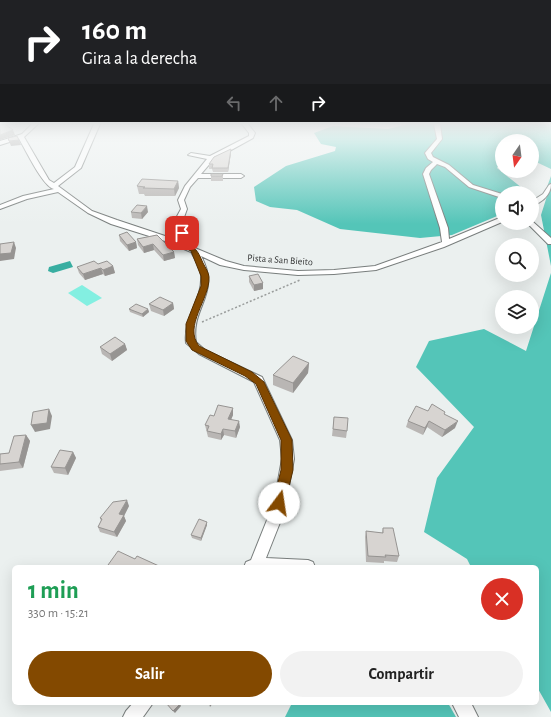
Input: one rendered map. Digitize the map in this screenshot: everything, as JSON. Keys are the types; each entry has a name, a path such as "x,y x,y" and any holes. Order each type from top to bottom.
{"street":[{"name":"Pista a San Bieito","path":"34,157 45,178 56,188 100,217 178,243 224,263 244,268 275,272 319,273 376,268 446,243 495,222"},
{"path":"0,207 25,197 56,188 78,168 83,157"},
{"path":"207,157 212,158"},
{"path":"430,157 448,166 471,186 495,194"},
{"path":"178,243 182,236 178,222 184,209 182,198 196,176 212,158"},
{"path":"437,161 428,169 426,174 444,228 446,243"},
{"path":"196,176 241,176"},
{"path":"539,199 545,195 551,186"},
{"path":"538,230 551,242"},
{"path":"194,250 202,267 205,280 190,328 190,341 196,348 258,380 286,440 288,459 283,486 274,520 254,565"},
{"path":"132,717 142,705"},
{"path":"461,705 469,717"}],"path":[{"path":"190,328 319,273"}],"shaded area":[{"path":"314,157 495,157 495,178 510,178 520,186 495,186 495,217 452,235 420,238 340,229 297,210 270,207 256,201 254,187 286,166"},
{"path":"539,157 551,157 551,169 539,163"},
{"path":"551,176 551,266 541,215"},
{"path":"70,261 73,267 53,273 48,271 49,267"},
{"path":"551,273 551,712 539,691 539,565 470,565 467,559 424,532 437,478 474,427 416,367 429,341 484,329 526,351 531,334 539,334 539,310"},
{"path":"82,285 102,298 87,306 68,293"},
{"path":"291,705 449,705 456,717 285,717"}],"building":[{"path":"214,157 230,157 228,168 212,168 213,164 209,164"},
{"path":"211,174 223,174 222,176 211,176"},
{"path":"142,179 178,181 174,189 143,188 145,187 137,186"},
{"path":"137,205 147,206 141,213 131,212"},
{"path":"127,232 136,242 127,245 119,235"},
{"path":"157,235 174,252 163,255 153,244 143,247 137,239"},
{"path":"14,242 11,253 0,254 0,244"},
{"path":"94,261 98,264 107,261 113,266 103,270 101,268 83,274 77,267"},
{"path":"258,274 263,283 254,285 249,276"},
{"path":"160,297 173,303 163,310 149,304"},
{"path":"136,304 148,309 142,314 129,309"},
{"path":"115,337 125,344 110,354 100,347"},
{"path":"293,356 309,363 293,383 273,375"},
{"path":"432,404 445,412 444,414 458,421 445,430 429,421 425,428 408,421 416,406 428,411"},
{"path":"218,405 233,408 228,419 239,421 235,431 223,429 221,434 207,431 209,426 205,425 210,415 214,416"},
{"path":"49,409 47,423 31,425 33,412"},
{"path":"334,417 348,418 347,431 333,429"},
{"path":"26,435 19,462 0,464 0,454 9,453 14,436"},
{"path":"60,450 73,452 65,468 51,467"},
{"path":"127,500 119,514 124,515 114,532 98,527 102,519 100,518 113,502"},
{"path":"199,519 207,522 201,538 191,535"},
{"path":"383,528 393,528 399,556 368,556 366,531 383,533"},
{"path":"118,551 135,559 137,556 157,565 108,565"},
{"path":"168,705 179,705 173,711"}],"route":[{"path":"182,233 178,243 194,250 205,276 204,286 190,324 190,341 192,345 202,352 249,374 259,382 262,387 272,413 285,436 288,449 287,470 279,503"}]}
